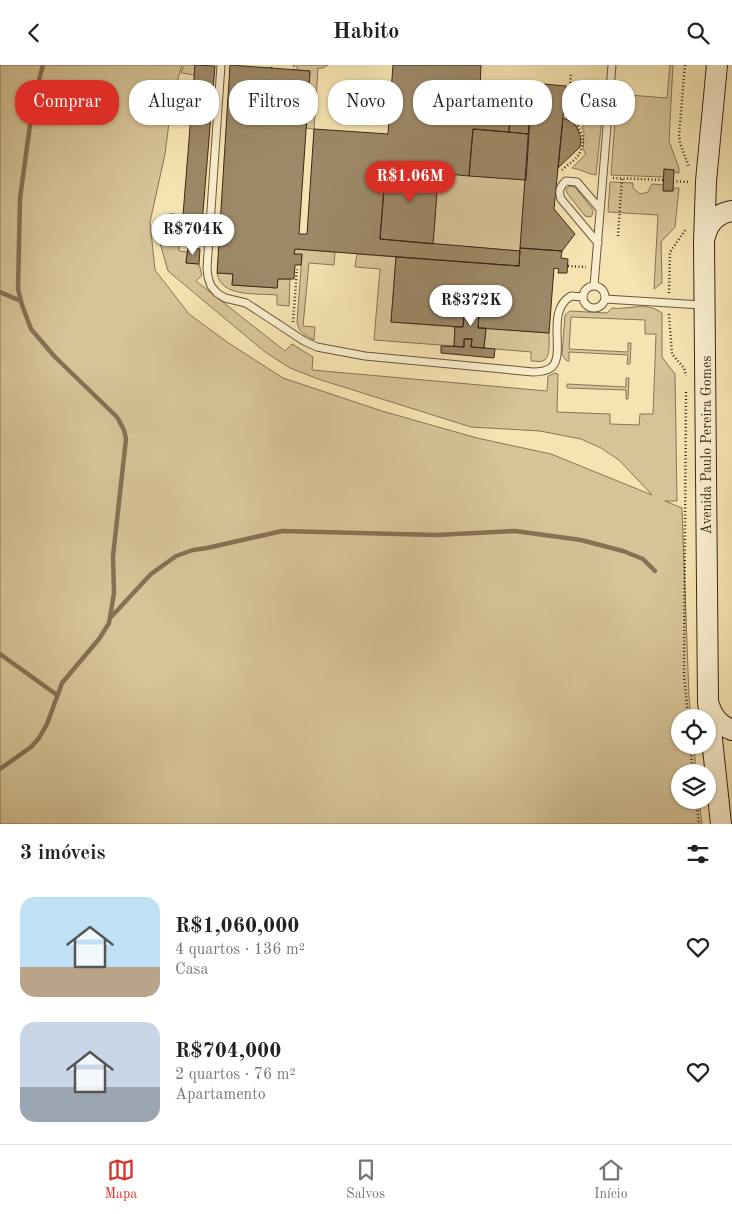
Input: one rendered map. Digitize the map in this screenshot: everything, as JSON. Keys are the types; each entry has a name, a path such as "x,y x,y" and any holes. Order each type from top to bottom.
{"main road":[{"name":"Avenida Paulo Pereira Gomes","path":"717,65 706,181 704,242 708,701 721,824"},
{"path":"704,242 706,232 711,223 719,215 732,211"},
{"path":"708,701 715,719 723,726 732,730"}],"lane":[{"path":"221,65 207,268 211,286 217,293 225,298 246,303 317,347 348,354 538,372 551,368 555,361 558,317 561,306 571,297 582,297"},
{"path":"611,80 612,65"},
{"path":"594,286 608,125"},
{"path":"598,243 561,199 559,195 560,187 566,181 578,182 600,209"},
{"path":"582,297 585,291 594,286"},
{"path":"582,297 587,307 594,309 600,307 605,299 603,291 594,286"},
{"path":"605,299 705,305"}],"path":[{"path":"294,65 294,70"},
{"path":"685,65 679,135 680,143 689,166 689,190"},
{"path":"570,80 571,74"},
{"path":"560,172 579,154 583,141 578,125"},
{"path":"618,236 622,178"},
{"path":"674,181 689,182"},
{"path":"686,378 684,368 671,349 669,302 670,252 682,236 687,224"},
{"path":"292,333 297,269"},
{"path":"686,388 684,674 687,709"},
{"path":"697,809 698,824"}],"shaded area":[{"path":"0,65 182,65 178,80 129,80 129,125 169,125 165,154 150,222 155,270 189,314 227,342 283,378 382,411 477,438 551,454 652,495 619,460 601,448 581,439 540,431 471,427 318,379 290,368 265,352 168,271 157,232 180,234 179,251 187,252 186,263 199,264 202,275 196,281 285,351 292,344 313,357 312,370 547,391 548,376 555,373 558,374 557,412 610,414 610,424 639,425 640,414 653,414 656,334 645,334 645,320 571,317 569,349 628,352 628,343 631,343 630,364 627,364 628,355 569,352 569,361 567,361 562,355 565,315 570,311 607,313 612,308 637,307 650,307 662,313 662,357 675,374 677,501 665,501 682,508 690,709 671,709 671,754 695,754 695,764 671,764 671,809 700,809 702,824 0,824"},
{"path":"184,65 195,65 195,75 181,73"},
{"path":"297,65 328,65 318,68 317,80 309,80 310,71 297,70"},
{"path":"670,65 673,65 669,141 679,173 674,172 674,170 664,169 664,177 611,175 615,125 635,125 635,95 667,98"},
{"path":"306,125 314,125 314,129 306,128"},
{"path":"584,125 601,125 596,175 572,168 586,154 583,149 584,132 582,127"},
{"path":"438,173 526,180 520,251 433,244"},
{"path":"610,182 633,183 633,188 640,194 648,192 652,184 664,185 664,191 673,191 673,188 679,188 675,227 661,242 662,283 654,289 658,215 608,212"},
{"path":"569,186 575,187 593,210 591,217 585,216 567,193 566,190"},
{"path":"295,249 335,252 334,265 309,263 303,326 315,327 314,340 301,331 297,322 302,255 294,254"},
{"path":"357,254 396,257 391,322 455,327 454,346 374,340 380,269 355,267"},
{"path":"217,273 233,274 232,285 277,288 278,279 290,279 289,306 277,305 277,295 241,293 225,287"},
{"path":"486,328 549,333 549,349 546,359 543,361 531,361 531,352 484,348"},
{"path":"626,378 629,378 628,399 626,399 626,390 567,388 567,384 626,387"}],"building":[{"path":"195,65 215,66 214,80 194,80"},
{"path":"230,65 310,71 309,80 229,80"},
{"path":"393,65 481,65 480,80 413,80 413,125 509,125 509,132 473,129 469,176 438,173 439,167 386,163 380,239 520,251 519,266 295,249 294,254 302,254 301,265 295,265 294,279 278,279 277,288 232,285 233,274 217,273 229,81 229,125 306,125 299,234 307,234 314,129 388,134 389,125 403,125 403,80 392,80"},
{"path":"552,85 562,86 562,125 554,209 575,234 562,251 520,248 529,125 552,125"},
{"path":"190,125 210,125 201,236 168,233 170,214 183,215"},
{"path":"509,125 530,125 529,134 509,132"},
{"path":"562,125 575,125 581,140 580,147 558,168"},
{"path":"473,129 529,134 526,180 469,176"},
{"path":"386,163 439,167 433,244 380,239"},
{"path":"664,169 674,170 673,191 663,191"},
{"path":"188,248 200,249 199,264 186,263"},
{"path":"520,248 562,251 561,258 568,259 567,273 558,273 559,269 554,268 549,333 478,328 480,301 465,300 463,327 391,322 396,257 519,266"},
{"path":"465,300 480,301 478,328 486,328 484,348 471,347 472,339 464,339 464,347 454,346 455,327 463,327"},
{"path":"464,339 472,339 471,347 495,349 494,358 441,353 441,346 464,347"}],"waterway":[{"path":"0,769 31,747 39,738 47,724 62,683 99,639 109,623 114,593 113,556 126,439 124,430 117,417 55,357 31,329 18,289 20,198 33,103 43,65"},
{"path":"0,292 21,301"},
{"path":"112,616 151,574 176,556 193,550 282,531 436,535 515,531 581,540 623,551 643,559 655,571"},
{"path":"0,654 57,695"}]}
